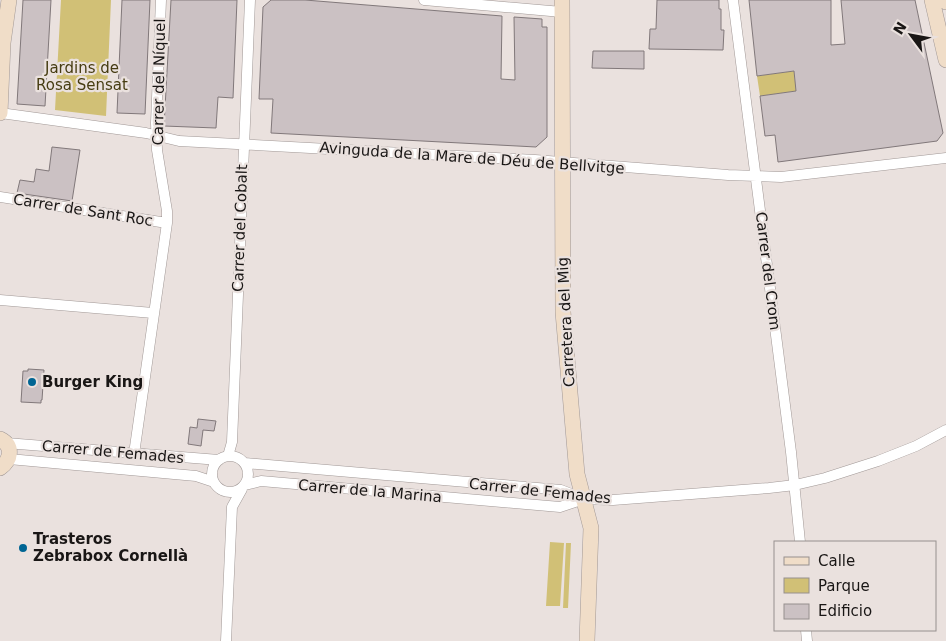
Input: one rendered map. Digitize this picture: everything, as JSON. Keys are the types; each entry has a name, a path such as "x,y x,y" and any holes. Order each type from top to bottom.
{"street":[{"path":"0,113 3,24 9,0"},
{"name":"Carrer del Níquel","path":"134,454 167,211 156,136 161,0"},
{"name":"Carrer del Cobalt","path":"223,458 232,442 250,0"},
{"path":"424,0 562,6"},
{"name":"Carrer del Crom","path":"733,0 795,484 800,541"},
{"path":"932,0 946,60"},
{"name":"Carretera del Mig","path":"562,6 563,312 577,474 591,528 587,641"},
{"name":"Avinguda de la Mare de Déu de Bellvitge","path":"0,113 179,141 562,162 756,176 781,177 946,158"},
{"name":"Carrer de Sant Roc","path":"0,197 166,223"},
{"path":"0,300 153,314"},
{"name":"Carrer de Femades","path":"245,463 561,490 584,499 613,500 769,488 825,478 878,461 916,446 946,430"},
{"path":"3,441 10,450 5,464 196,476 214,482"},
{"name":"Carrer de Femades","path":"3,441 134,454 223,458"},
{"path":"226,641 232,506 243,487 249,472 245,463 237,457 223,458 213,468 212,477 216,486 224,491 233,492 243,487"},
{"name":"Carrer de la Marina","path":"243,487 261,481 560,507 584,499"},
{"path":"224,491 232,506"}],"green space":[{"name":"Jardins de Rosa Sensat","path":"61,0 111,0 106,116 55,110"},
{"path":"794,71 795,81 803,80 804,90 760,96 757,76"},
{"path":"550,542 564,543 560,606 546,606"},
{"path":"566,543 571,543 568,608 563,608"}],"building":[{"path":"23,0 51,0 45,106 17,104"},
{"path":"122,0 150,0 145,114 117,113"},
{"path":"171,0 237,0 233,98 218,97 216,128 164,126"},
{"path":"271,0 305,0 502,16 501,79 515,80 514,17 542,19 542,27 547,27 547,137 536,147 271,133 273,99 259,99 263,7"},
{"path":"657,0 719,0 721,30 724,30 723,50 649,49 650,29 656,29"},
{"path":"749,0 831,0 831,45 845,44 841,0 915,0 943,133 937,141 778,162 775,135 765,136 760,96 796,91 794,71 757,76"},
{"path":"593,51 644,51 644,69 592,68"},
{"path":"52,147 80,150 72,201 17,193 20,180 34,182 36,169 49,171"},
{"name":"Burger King","path":"28,369 44,370 41,403 21,402 23,371 28,371"},
{"path":"198,419 216,421 214,431 203,430 201,446 188,444 190,427 197,428"}],"place":[{"name":"Burger King","path":"32,382"},
{"name":"Trasteros Zebrabox Cornellà","path":"23,548"}]}
